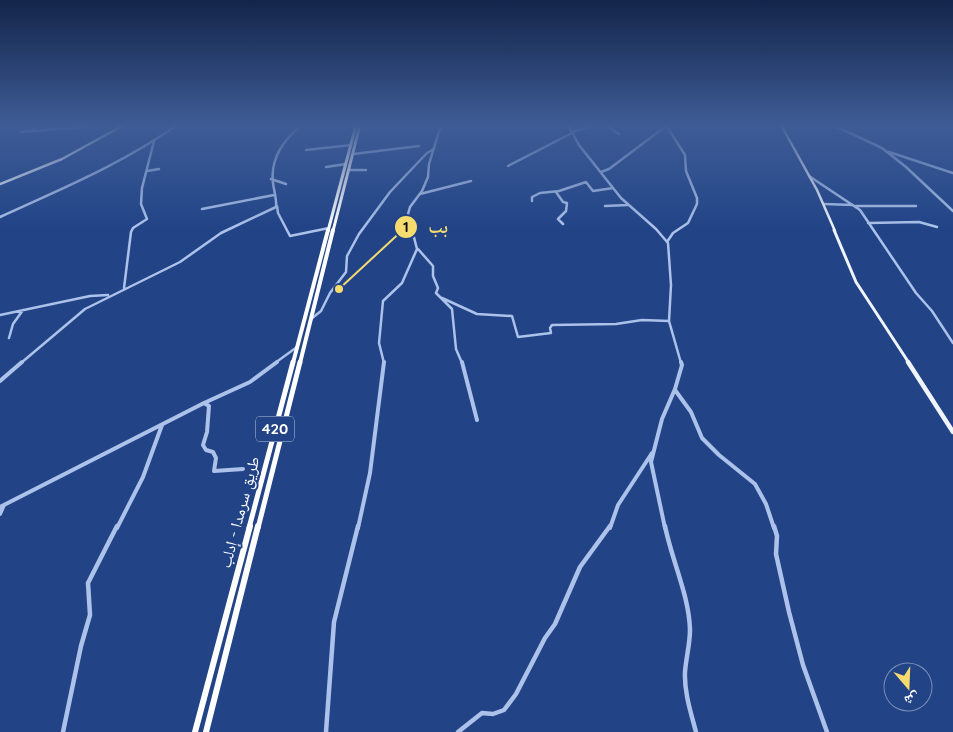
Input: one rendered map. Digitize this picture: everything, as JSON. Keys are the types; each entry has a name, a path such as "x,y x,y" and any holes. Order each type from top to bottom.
{"highway":[{"name":"طريق سرمدا - إدلب","path":"206,732 311,319 329,228 347,159"},
{"name":"طريق سرمدا - إدلب","path":"195,732 289,379 352,159"},
{"path":"289,379 296,379"}],"main road":[{"path":"0,184 62,159"},
{"path":"800,159 824,204 856,282 953,432"}],"street":[{"path":"0,217 105,169 122,159"},
{"path":"124,288 131,232 133,228 147,219 141,204 149,159"},
{"path":"275,159 271,179 274,195 278,213 290,236 329,228"},
{"path":"311,319 321,311 330,293 346,272 348,256 359,234 421,159"},
{"path":"431,159 428,177 420,194 410,207 408,214 418,249 433,266 433,276 438,288 436,293 452,308 456,349 460,356 477,420"},
{"path":"508,166 521,159"},
{"path":"592,159 628,205 667,242 670,262 669,320 682,365 662,419 652,452 651,462 670,552 686,602 690,631 685,673 689,704 696,732"},
{"path":"601,172 609,169 622,159"},
{"path":"667,242 673,233 688,223 697,204 686,171 685,159"},
{"path":"896,159 953,211"},
{"path":"914,159 953,173"},
{"path":"326,167 346,164"},
{"path":"146,171 159,169"},
{"path":"349,170 366,170"},
{"path":"809,176 855,205 953,344"},
{"path":"271,179 286,184"},
{"path":"420,194 471,181"},
{"path":"532,201 532,197 537,194 556,192 586,182 593,191 614,188"},
{"path":"556,192 563,202 567,203 568,207 565,214 558,219 563,224"},
{"path":"202,209 274,195"},
{"path":"824,204 916,206"},
{"path":"0,382 85,309 124,288 180,262 221,232 266,213 277,205"},
{"path":"605,206 628,205"},
{"path":"868,222 919,222 937,227"},
{"path":"326,732 334,622 370,473 384,361 379,343 382,319 380,310 382,301 402,283 418,249"},
{"path":"0,315 90,296 111,295"},
{"path":"442,298 477,314 512,316 518,337 552,334 550,328 552,325 616,324 623,321 669,320"},
{"path":"8,338 13,324 24,309"},
{"path":"0,514 2,506 204,403 250,382 298,347"},
{"path":"674,389 691,412 702,438 719,456 749,478 766,504 777,536 776,554 803,665 828,732"},
{"path":"204,403 209,406 207,432 203,445 206,450 213,452 216,458 214,471 243,469"},
{"path":"63,732 81,646 90,615 88,583 143,477 162,425"},
{"path":"458,732 482,713 493,714 504,710 516,694 545,638 555,624 580,567 610,527 618,505 652,452"}],"place":[{"name":"بب","path":"339,289"}]}
